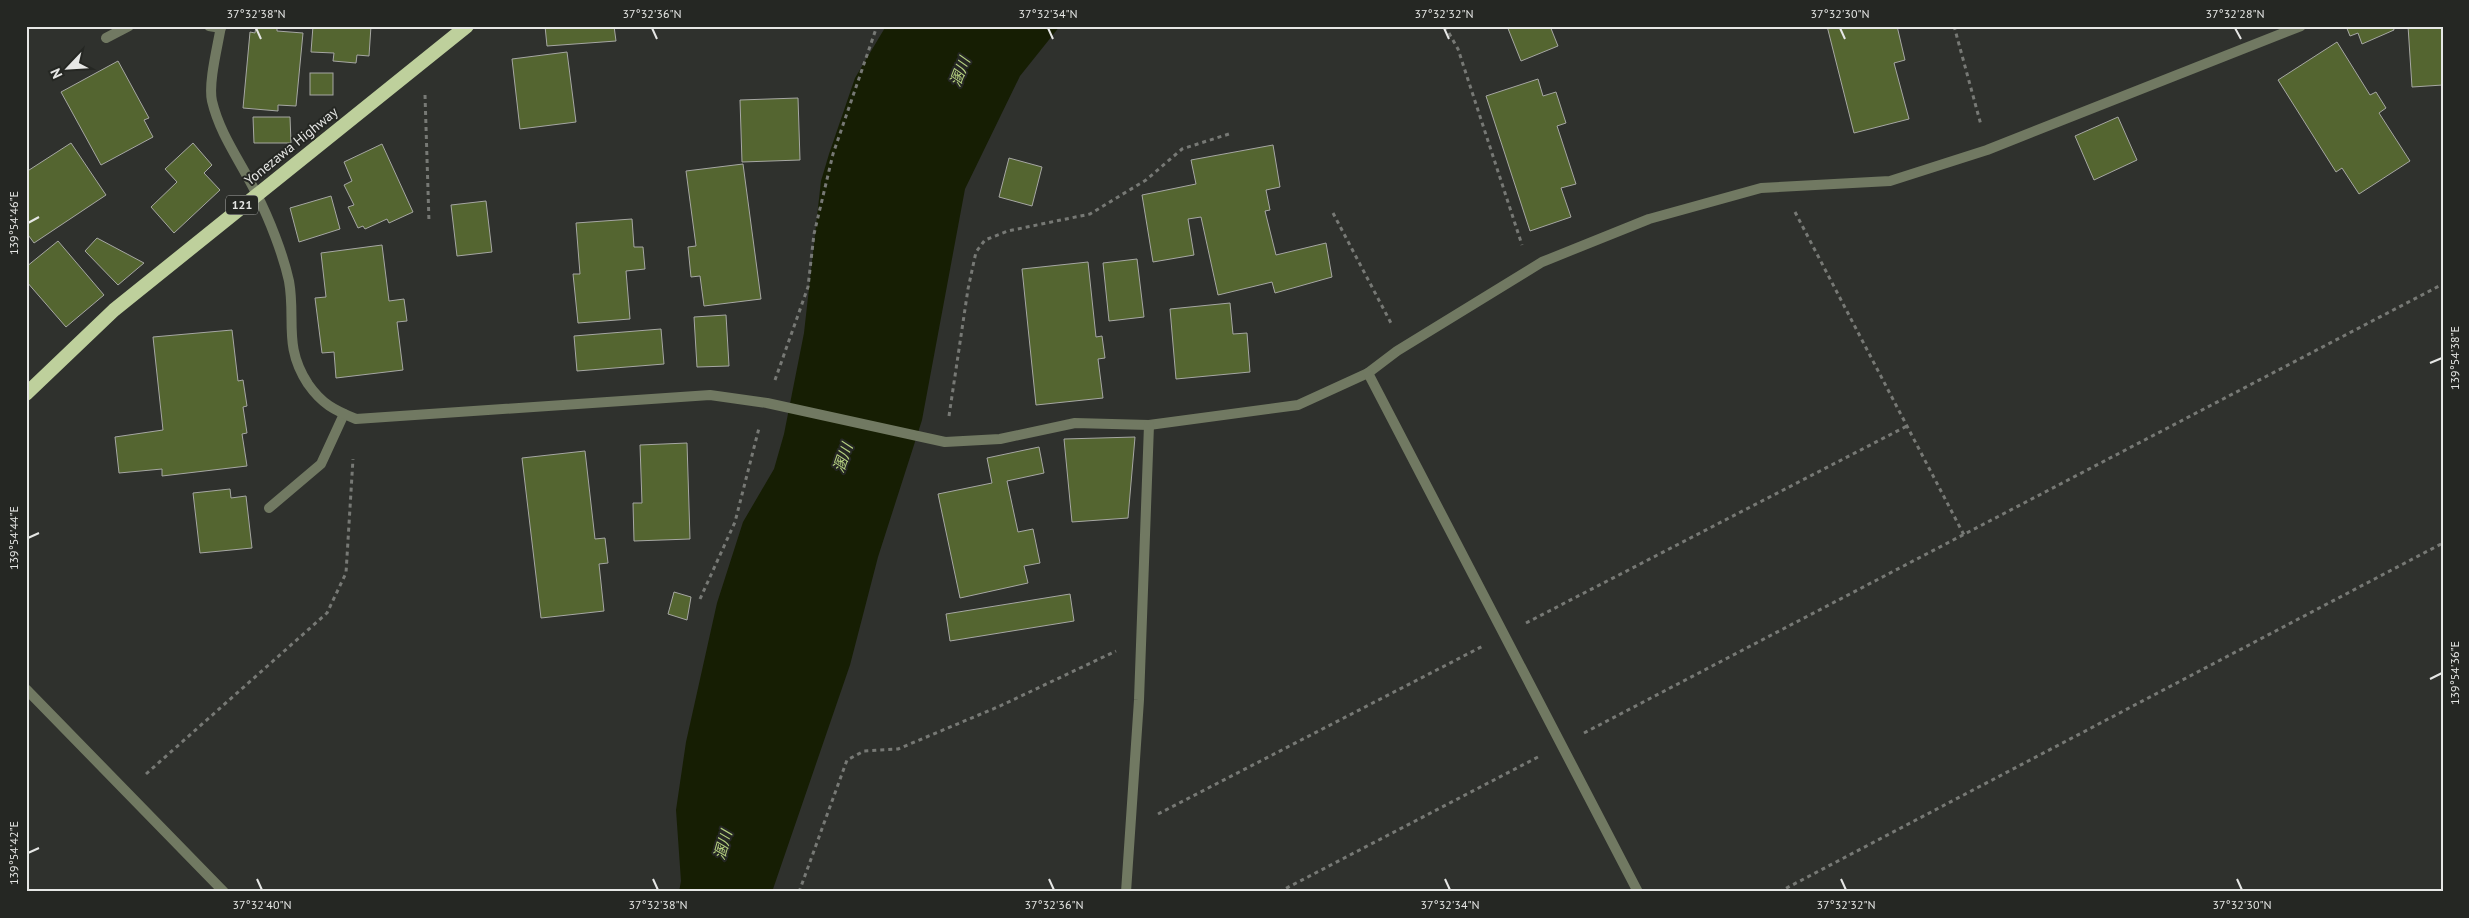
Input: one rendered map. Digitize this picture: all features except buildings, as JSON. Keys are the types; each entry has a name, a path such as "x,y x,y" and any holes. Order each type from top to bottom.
{"highway":[{"name":"Yonezawa Highway","path":"26,394 114,310 257,193 467,26"}],"street":[{"path":"106,38 129,26"},
{"path":"209,26 221,27 215,57 212,99 222,132 257,193 270,223 289,282 292,347 308,383 327,406 356,419 710,395 767,403 945,442 1000,439 1075,423 1149,425 1298,405 1368,373 1403,347 1542,262 1649,219 1761,188 1890,181 1988,150 2301,26"},
{"path":"1368,373 1638,892"},
{"path":"270,508 321,464 344,414"},
{"path":"1126,892 1141,639 1149,425"},
{"path":"26,689 224,892"}],"path":[{"path":"700,599 734,522 767,403 808,288 814,234 833,154 878,26"},
{"path":"1446,26 1458,49 1530,269"},
{"path":"1954,26 1988,150"},
{"path":"425,60 429,222"},
{"path":"945,442 968,289 976,252 985,240 1008,230 1050,224 1090,214 1146,180 1182,149 1232,133"},
{"path":"1787,187 1798,220 1964,534"},
{"path":"1333,213 1403,347"},
{"path":"1279,892 2443,284"},
{"path":"126,792 327,613 346,573 356,419"},
{"path":"1779,892 2443,543"},
{"path":"799,892 847,760 864,751 898,749 1000,706 1141,639"}],"water":[{"name":"溷川","path":"886,26 1060,26 1020,76 965,189 922,420 878,557 850,665 772,892 679,892 681,881 676,810 686,742 717,603 743,522 774,469 784,434 804,333 821,181 855,78"}]}
